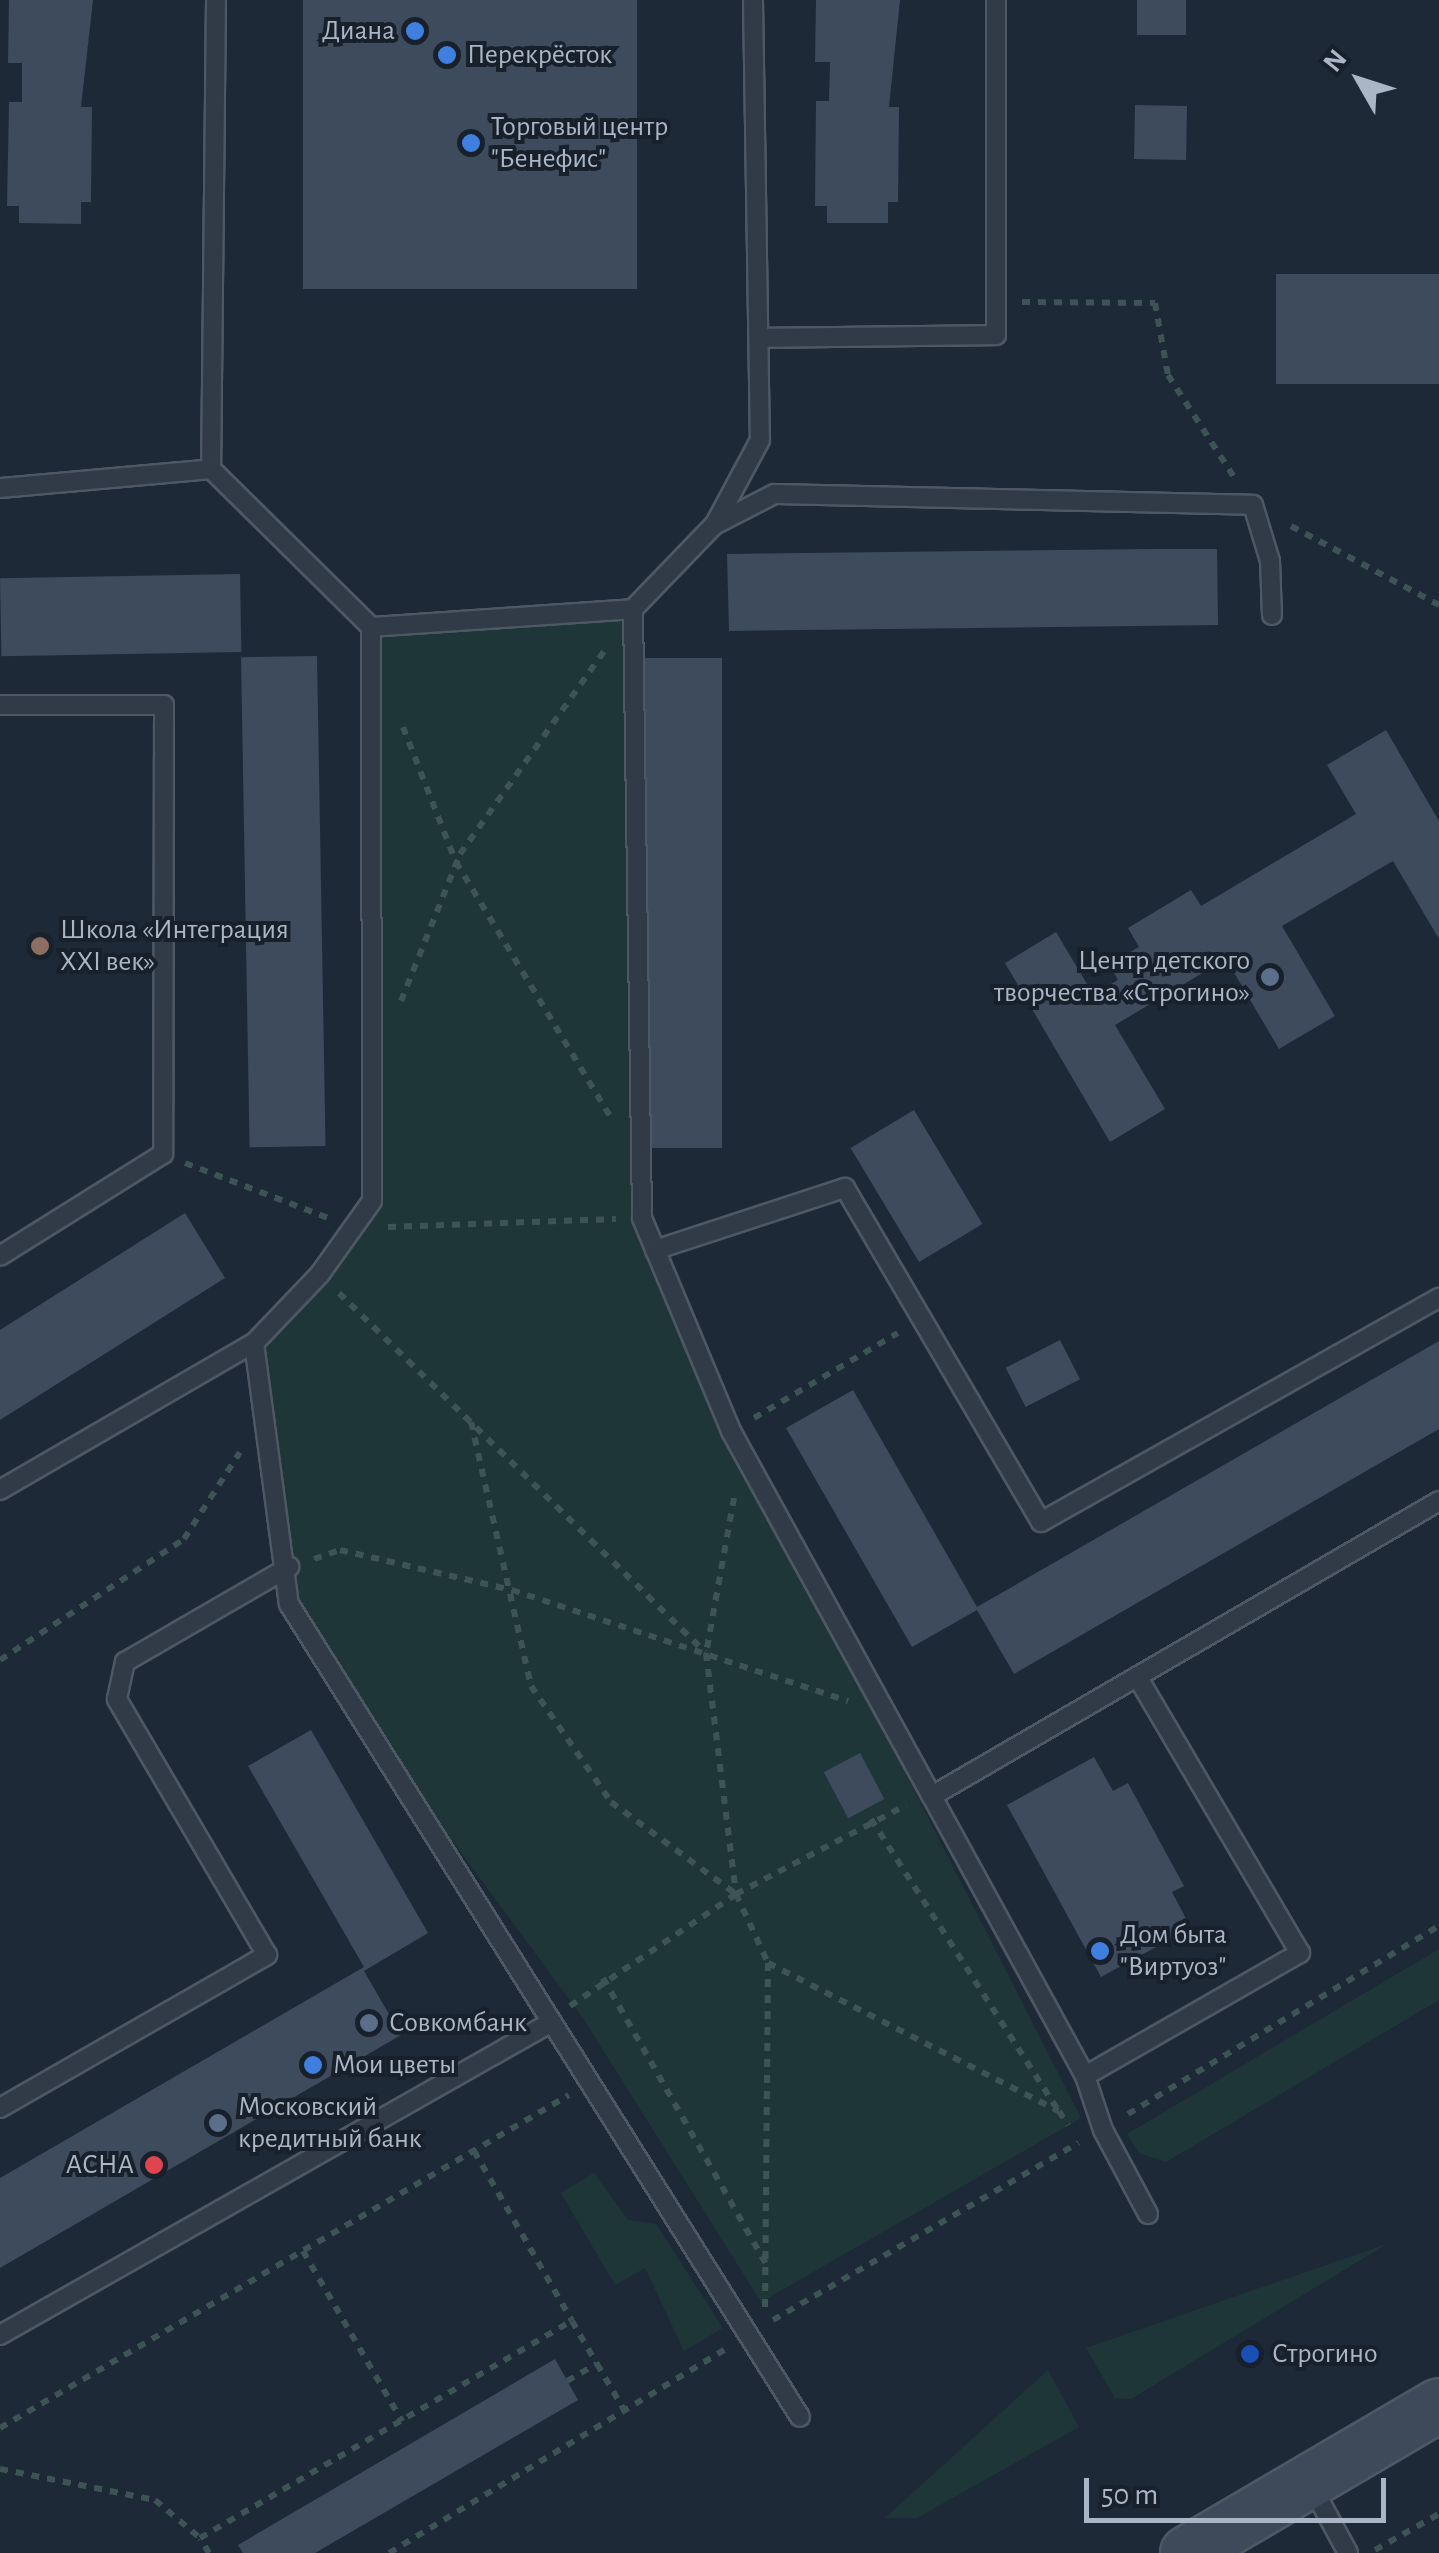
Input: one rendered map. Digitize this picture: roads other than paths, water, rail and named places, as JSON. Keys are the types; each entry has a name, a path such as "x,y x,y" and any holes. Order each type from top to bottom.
{"street":[{"path":"1187,2553 1439,2405"}],"lane":[{"path":"0,1490 254,1344 320,1274 372,1201 371,627 212,469 216,0"},
{"path":"371,627 633,609 716,524 760,440 754,0"},
{"path":"759,338 996,334 996,0"},
{"path":"0,488 212,469"},
{"path":"716,524 774,494 1253,506 1270,561 1272,615"},
{"path":"633,609 642,1218 731,1431 1086,2076 1102,2130 1148,2214"},
{"path":"0,705 164,705 164,1154 0,1256"},
{"path":"656,1250 845,1188 1041,1522 1439,1298"},
{"path":"254,1344 289,1567 289,1604 800,2418"},
{"path":"932,1796 1439,1502"},
{"path":"0,2108 267,1955 117,1699 124,1662 289,1567"},
{"path":"1086,2076 1300,1953 1137,1676"},
{"path":"0,2335 550,2022"},
{"path":"1308,2480 1348,2553"}],"place":[{"name":"Диана","path":"415,31"},
{"name":"Перекрёсток","path":"447,55"},
{"name":"Торговый центр \"Бенефис\"","path":"471,143"},
{"name":"Школа «Интеграция XXI век»","path":"40,946"},
{"name":"Центр детского творчества «Строгино»","path":"1270,977"},
{"name":"Дом быта \"Виртуоз\"","path":"1100,1951"},
{"name":"Совкомбанк","path":"369,2023"},
{"name":"Мои цветы","path":"313,2065"},
{"name":"Московский кредитный банк","path":"218,2123"},
{"name":"АСНА","path":"154,2165"},
{"name":"Строгино","path":"1250,2354"}]}
